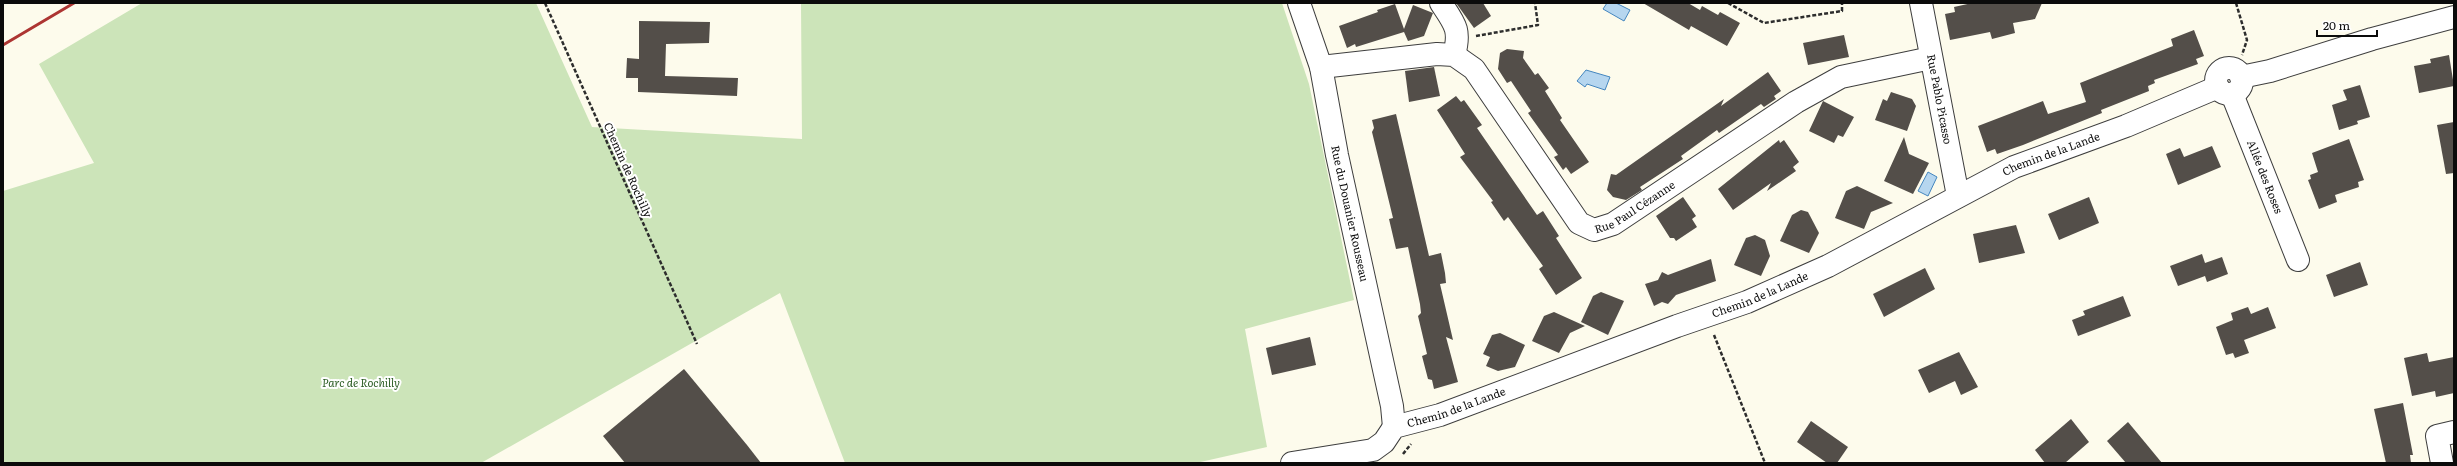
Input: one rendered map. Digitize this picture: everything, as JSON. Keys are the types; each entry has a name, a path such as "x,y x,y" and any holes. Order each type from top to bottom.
{"street":[{"name":"Rue du Douanier Rousseau","path":"1299,3 1321,67 1337,155 1392,406 1394,427"},
{"path":"1321,67 1437,54 1456,47 1456,27 1441,3"},
{"name":"Rue Pablo Picasso","path":"1921,3 1958,196"},
{"name":"Chemin de la Lande","path":"1292,463 1372,450 1384,442 1394,427 1440,415 1677,326 1747,302 1828,266 2014,167 2126,126 2232,82 2372,38 2454,17"},
{"name":"Rue Paul Cézanne","path":"1456,47 1474,69 1579,223 1594,230 1613,224 1796,102 1841,77 1931,58"},
{"name":"Allée des Roses","path":"2232,82 2298,260"},
{"path":"2442,463 2437,436 2454,432"}],"path":[{"name":"Chemin de Rochilly","path":"544,3 697,344"},
{"path":"1456,47 1538,25 1535,3"},
{"path":"1728,3 1764,24 1842,10 1842,3"},
{"path":"2232,82 2247,40 2236,3"},
{"path":"1708,332 1714,335 1765,463"},
{"path":"1399,458 1413,443"}],"green space":[{"name":"Parc de Rochilly","path":"142,3 536,3 592,127 802,139 801,3 1282,3 1309,84 1354,300 1245,329 1267,447 1196,463 845,463 780,293 481,463 3,463 3,191 94,163 39,64"}],"water":[{"path":"1607,3 1616,3 1630,10 1624,21 1603,9"},
{"path":"1586,70 1610,77 1605,90 1587,84 1585,87 1577,81"},
{"path":"1928,172 1937,177 1928,196 1918,191"}],"building":[{"path":"1456,3 1483,3 1491,16 1474,28"},
{"path":"1643,3 1688,3 1700,10 1702,6 1718,15 1720,12 1740,23 1727,46 1691,26 1689,30"},
{"path":"1972,3 2042,3 2035,19 2013,23 2015,33 1992,39 1990,32 1950,40 1945,14 1955,12 1954,7"},
{"path":"1395,4 1404,29 1413,5 1433,13 1424,36 1408,41 1404,32 1356,47 1355,44 1347,48 1339,26 1378,12 1377,10"},
{"path":"639,21 710,22 709,43 666,44 665,76 738,78 737,96 638,92 638,78 626,78 627,58 639,59"},
{"path":"2194,30 2204,56 2196,59 2198,64 2154,80 2155,83 2148,86 2149,91 2101,110 2102,113 1997,154 1995,149 1987,152 1978,126 2043,101 2048,114 2086,102 2080,83 2173,46 2171,39"},
{"path":"1844,35 1849,57 1808,65 1803,43"},
{"path":"1507,49 1524,51 1523,58 1535,75 1538,73 1549,88 1545,91 1562,118 1560,120 1589,162 1571,174 1566,167 1563,170 1554,157 1558,155 1528,113 1531,111 1511,81 1507,83 1498,69 1500,53"},
{"path":"2449,55 2454,86 2419,93 2414,66 2431,63 2430,59"},
{"path":"1434,67 1440,96 1409,102 1405,71"},
{"path":"1768,72 1781,91 1774,96 1776,99 1764,107 1761,104 1719,133 1717,130 1681,156 1683,159 1640,187 1642,190 1626,200 1613,197 1607,190 1611,174 1616,175 1724,99 1721,106"},
{"path":"2360,85 2370,117 2357,121 2358,124 2339,130 2332,105 2347,100 2343,90"},
{"path":"1891,92 1912,99 1916,106 1907,131 1875,120 1883,99 1887,101"},
{"path":"1456,96 1461,102 1464,100 1482,125 1477,128 1537,215 1543,211 1559,236 1556,238 1582,278 1556,295 1539,269 1543,266 1508,217 1504,221 1491,202 1493,201 1460,157 1465,154 1437,110"},
{"path":"1823,101 1854,117 1843,137 1838,135 1834,143 1809,131"},
{"path":"1396,114 1429,256 1441,253 1445,273 1446,283 1440,284 1453,340 1446,337 1458,382 1434,389 1432,380 1428,379 1422,356 1427,354 1418,316 1421,313 1420,304 1408,247 1396,249 1389,219 1393,218 1372,132 1374,128 1372,120"},
{"path":"2454,122 2454,173 2446,174 2437,125"},
{"path":"1904,137 1909,154 1929,163 1913,194 1884,181"},
{"path":"2349,139 2364,180 2358,182 2359,187 2335,195 2337,202 2319,209 2308,180 2311,179 2310,175 2318,172 2312,153"},
{"path":"1779,140 1780,143 1784,140 1799,162 1793,167 1796,171 1767,191 1771,183 1733,210 1718,189"},
{"path":"2212,146 2221,167 2178,185 2166,154 2180,148 2184,157"},
{"path":"1857,186 1893,203 1871,212 1864,229 1835,218 1846,191"},
{"path":"1683,197 1696,216 1692,219 1697,227 1676,241 1674,238 1670,238 1656,216"},
{"path":"2089,197 2099,223 2059,240 2048,214"},
{"path":"1801,210 1808,212 1819,233 1809,253 1780,241 1792,215"},
{"path":"2016,225 2025,253 1979,263 1973,234"},
{"path":"1755,235 1765,240 1770,256 1761,276 1734,265 1746,238"},
{"path":"2202,254 2205,263 2222,257 2228,274 2207,282 2205,276 2178,286 2170,266"},
{"path":"1711,259 1716,281 1676,295 1668,304 1662,302 1654,306 1645,284 1658,280 1662,272 1668,275"},
{"path":"2360,262 2368,285 2334,297 2326,275"},
{"path":"1925,268 1935,289 1884,317 1873,294"},
{"path":"1601,292 1624,301 1608,335 1581,322 1593,296"},
{"path":"2123,296 2131,316 2078,336 2072,320 2085,315 2083,311"},
{"path":"2248,307 2251,314 2268,307 2276,328 2244,340 2249,353 2235,358 2233,353 2226,355 2216,327 2233,320 2231,313"},
{"path":"1554,312 1585,326 1570,333 1559,353 1532,341 1544,316"},
{"path":"1500,333 1525,345 1515,367 1498,371 1486,366 1490,357 1483,354 1492,335"},
{"path":"1310,337 1316,365 1272,375 1266,348"},
{"path":"1959,352 1978,387 1961,395 1955,381 1929,393 1918,370"},
{"path":"2427,353 2429,362 2454,357 2454,393 2436,397 2435,391 2412,396 2404,358"},
{"path":"684,369 761,463 625,463 603,436"},
{"path":"2403,403 2413,455 2410,455 2411,463 2386,463 2374,409"},
{"path":"2071,419 2089,442 2065,463 2045,463 2035,450"},
{"path":"1811,421 1848,447 1837,463 1827,463 1797,442"},
{"path":"2128,422 2162,463 2126,463 2107,441"}],"railway":[{"path":"3,45 74,3"}]}
